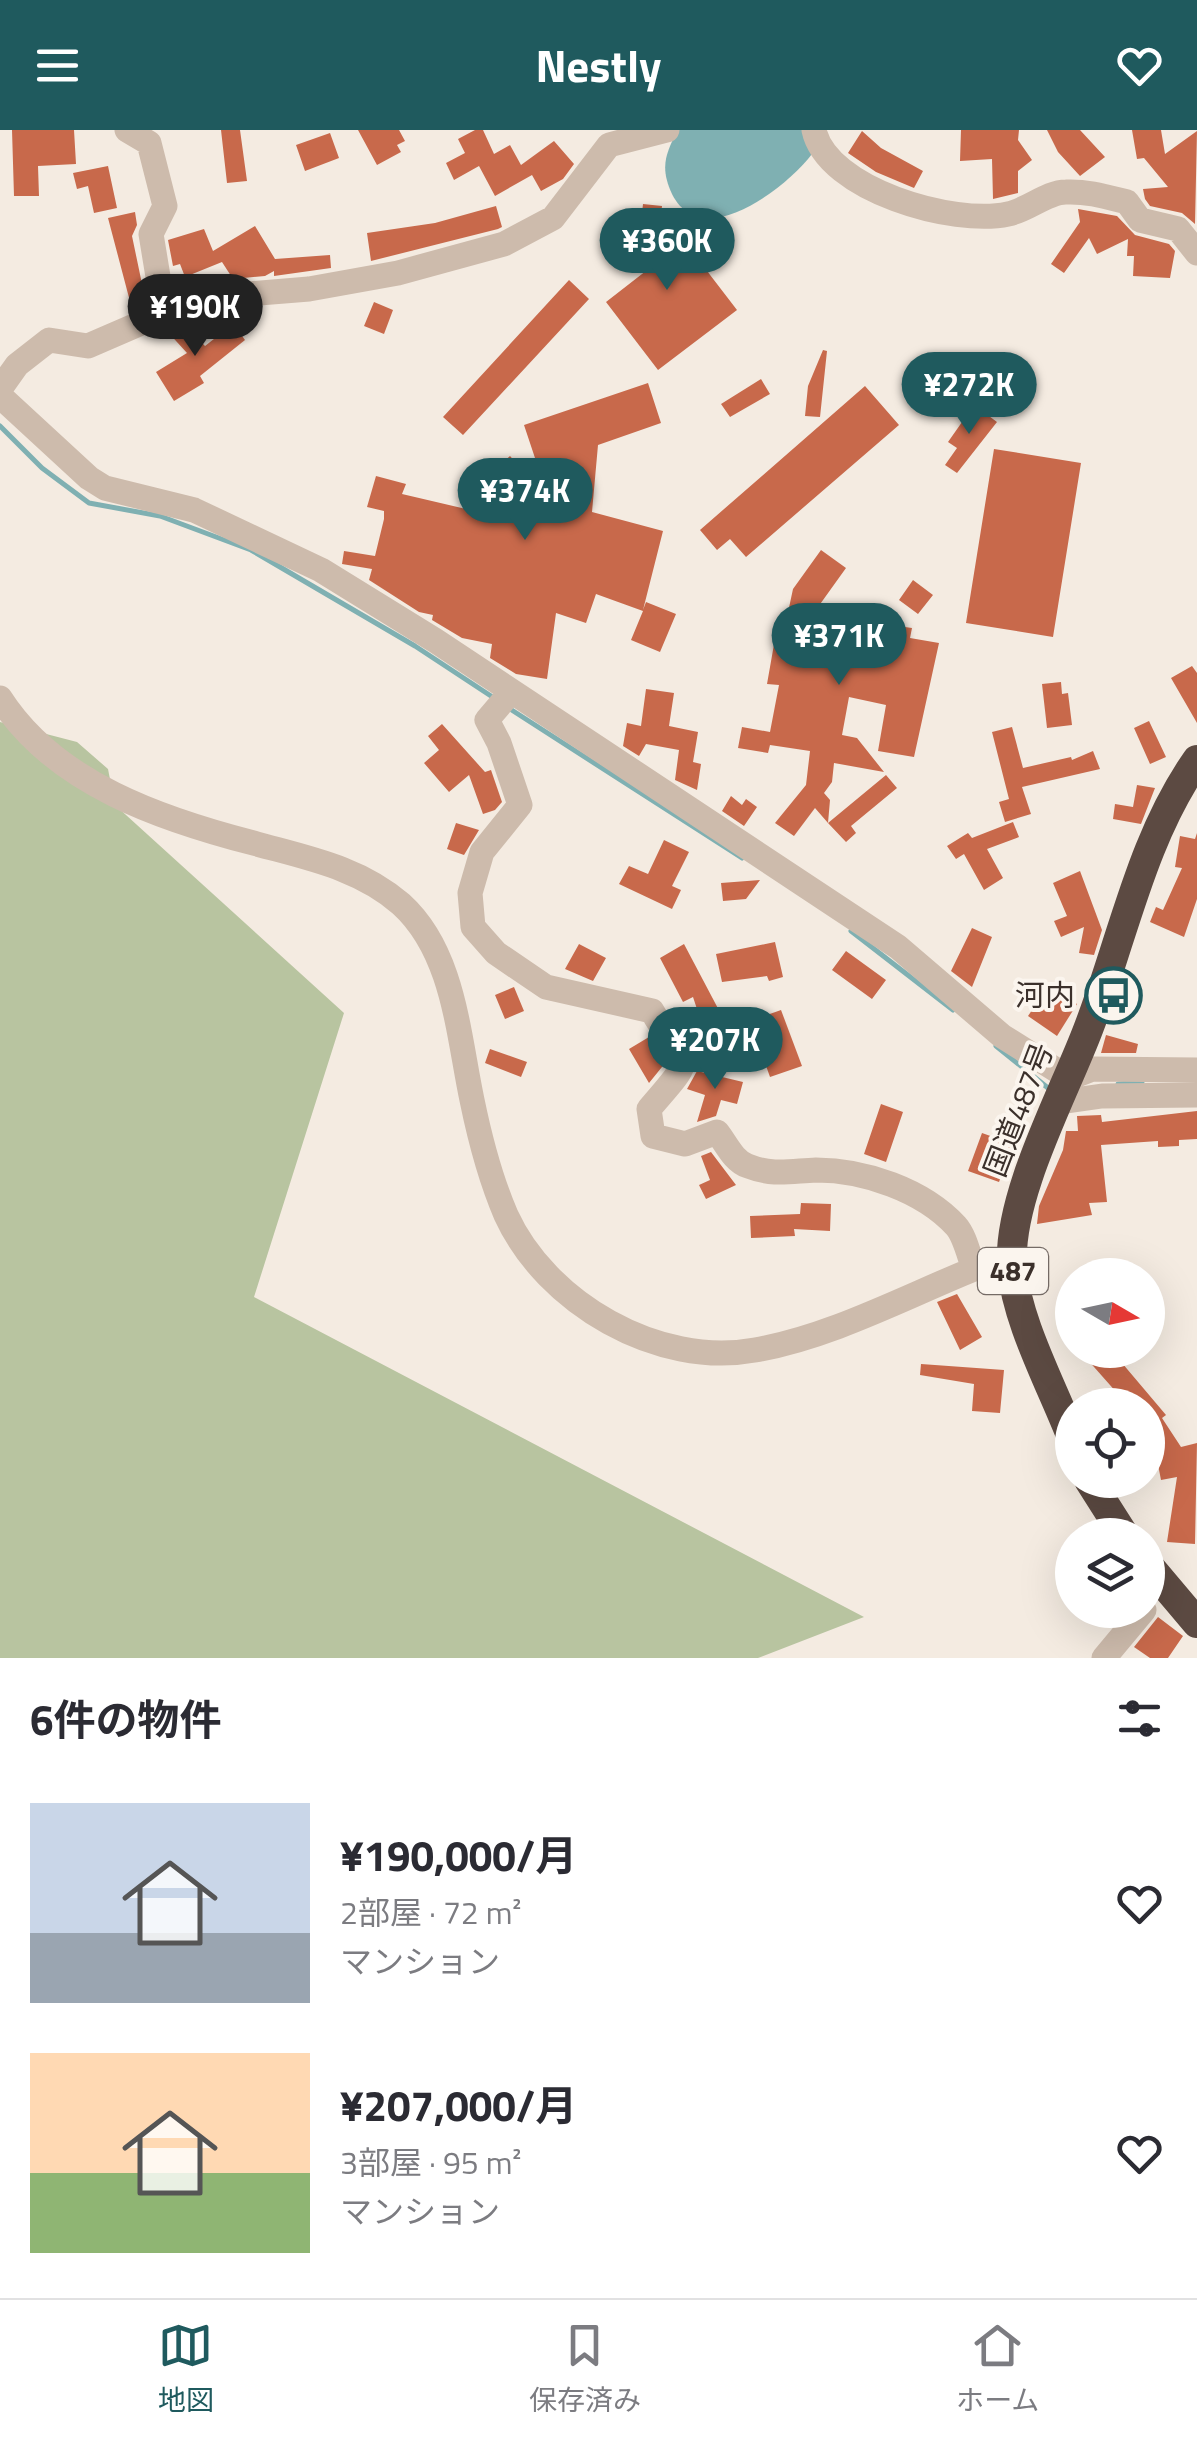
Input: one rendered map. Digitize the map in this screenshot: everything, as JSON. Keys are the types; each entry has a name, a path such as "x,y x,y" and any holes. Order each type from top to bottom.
{"highway":[{"name":"国道487号","path":"1055,1394 1012,1267 1013,1237 1022,1198 1144,864 1174,794 1197,760"},
{"path":"1165,1601 1197,1623"}],"street":[{"path":"127,130 149,143 165,206 151,234 164,313"},
{"path":"667,130 609,146 553,218 504,244 345,283 198,298 88,346 49,340 17,365 0,392 89,478 105,488 194,510 321,570 436,641 898,946 1064,1090 1102,1096 1197,1095"},
{"path":"814,130 818,146 862,185 942,214 1007,215 1060,191 1090,193 1127,202 1140,220 1178,229 1197,253"},
{"path":"510,693 487,720 500,743 520,806 482,852 470,893 473,927 496,953 546,988 652,1012 684,1058 684,1070 648,1108 653,1136 685,1144 718,1132 736,1160 748,1166 784,1175 812,1170 855,1174 917,1195 959,1228 974,1269"},
{"path":"0,698 44,747 76,772 134,805 191,827 325,862 365,877 403,906 441,963 481,1144 507,1218 541,1268 588,1312 654,1342 704,1352 750,1352 796,1342 974,1269 1012,1267"},
{"path":"1064,1090 1092,1069 1197,1070"},
{"path":"1104,1658 1125,1628"}],"green space":[{"path":"0,722 77,742 108,769 115,805 344,1013 254,1297 864,1617 758,1658 0,1658"}],"water":[{"path":"678,130 807,130 812,154 783,183 744,209 723,217 703,218 686,211 668,185 666,161"}],"building":[{"path":"12,130 74,130 76,164 38,166 39,196 14,196"},
{"path":"221,130 240,130 247,181 227,183"},
{"path":"358,130 399,130 405,141 397,145 401,152 377,165"},
{"path":"483,130 494,154 510,145 521,165 554,141 574,164 563,179 541,191 532,175 495,196 479,166 454,180 446,163 465,153 458,139"},
{"path":"961,130 1019,130 1018,140 1032,160 1018,171 1018,193 993,199 992,159 960,161"},
{"path":"1047,130 1080,130 1105,157 1080,176 1058,152"},
{"path":"1132,130 1161,130 1165,154 1197,131 1195,224 1182,213 1150,206 1145,199 1143,189 1168,187 1144,158 1137,159"},
{"path":"862,131 881,148 923,171 914,188 876,172 848,153"},
{"path":"330,133 339,158 305,171 296,145"},
{"path":"108,166 117,208 94,213 88,186 77,189 73,173"},
{"path":"643,204 662,206 659,232 669,233 666,255 684,241 737,310 658,370 606,302 660,260 626,257 631,212 642,213"},
{"path":"496,206 502,227 498,229 371,261 367,233 435,223"},
{"path":"1078,209 1117,216 1135,235 1169,244 1175,251 1170,278 1133,276 1134,256 1127,256 1128,239 1097,254 1089,238 1064,273 1051,264 1080,222"},
{"path":"135,212 137,225 132,236 146,303 132,309 108,218"},
{"path":"255,226 275,259 330,255 331,268 274,276 274,271 265,276 233,279 222,262 185,277 180,264 173,266 168,240 204,229 213,251"},
{"path":"569,280 589,299 463,435 443,417"},
{"path":"374,302 393,310 384,334 364,326"},
{"path":"183,323 205,346 233,324 245,340 200,376 204,383 174,401 156,372 187,353 166,330"},
{"path":"823,350 827,351 820,417 805,416 808,386"},
{"path":"761,379 770,394 730,417 721,404"},
{"path":"648,383 661,423 598,445 592,512 663,531 643,610 646,602 676,614 660,652 631,640 643,611 596,594 586,623 556,613 547,679 516,674 490,658 492,644 462,638 432,620 433,615 419,612 369,580 372,569 342,564 344,551 375,556 384,511 367,507 376,476 406,484 402,494 466,509 471,488 486,492 490,474 510,456 549,500 524,425"},
{"path":"865,386 899,425 746,557 730,539 717,550 700,530"},
{"path":"974,405 997,422 957,473 945,465 957,448 948,442"},
{"path":"994,449 1081,463 1053,637 966,623"},
{"path":"821,550 846,568 813,614 912,628 910,638 939,643 914,757 878,751 886,705 849,697 842,735 857,738 884,772 834,763 832,782 824,793 830,800 828,823 815,808 794,836 775,823 806,785 810,751 770,745 768,753 738,748 742,727 770,732 779,685 767,684 779,616 787,617 793,589"},
{"path":"913,580 933,595 918,614 899,600"},
{"path":"1192,666 1197,673 1197,723 1171,678"},
{"path":"1061,682 1062,694 1068,693 1072,725 1047,728 1042,684"},
{"path":"646,689 674,693 669,726 698,732 693,762 701,764 697,790 675,780 679,750 646,744 639,756 623,746 627,723 641,726"},
{"path":"1149,721 1166,757 1150,764 1134,728"},
{"path":"442,724 485,772 491,770 502,802 495,810 483,814 469,775 449,792 424,763 439,750 428,736"},
{"path":"1012,727 1023,768 1071,757 1072,760 1093,751 1100,769 1022,787 1031,814 1005,822 999,802 1009,799 992,732"},
{"path":"886,775 897,788 851,826 856,833 846,842 828,823"},
{"path":"1137,785 1155,788 1141,824 1113,819 1115,804 1133,807"},
{"path":"731,796 742,805 746,799 757,807 744,826 722,811"},
{"path":"1013,822 1019,837 987,849 1003,878 984,890 964,854 956,859 947,846 968,833 972,838"},
{"path":"456,823 479,830 464,855 447,849"},
{"path":"1197,833 1197,899 1184,937 1150,922 1156,907 1163,910 1182,868 1175,867 1180,836 1195,839"},
{"path":"664,840 689,852 672,886 681,890 672,909 619,884 629,866 648,874"},
{"path":"1080,871 1102,930 1094,955 1079,953 1084,927 1061,937 1054,921 1067,916 1053,883"},
{"path":"760,880 746,899 723,901 721,883"},
{"path":"972,928 992,937 972,987 951,971"},
{"path":"775,942 783,977 722,982 716,954"},
{"path":"579,944 606,958 593,981 565,969"},
{"path":"684,944 732,1035 731,1028 781,1010 802,1066 770,1077 755,1035 752,1046 698,1064 693,1044 707,1039 693,997 683,1002 660,958"},
{"path":"846,951 886,980 872,999 832,970"},
{"path":"1049,985 1077,1004 1057,1036 1028,1016"},
{"path":"514,987 524,1011 505,1019 495,995"},
{"path":"1106,1035 1138,1044 1136,1053 1101,1053"},
{"path":"649,1037 666,1062 649,1083 629,1049"},
{"path":"490,1049 527,1062 521,1077 485,1063"},
{"path":"697,1071 743,1082 737,1104 721,1100 716,1116 697,1122 705,1095 687,1089"},
{"path":"881,1104 903,1112 886,1162 864,1154"},
{"path":"1197,1111 1197,1139 1179,1140 1179,1146 1158,1147 1158,1141 1101,1145 1107,1202 1089,1203 1092,1215 1037,1224 1039,1206 1063,1150 1066,1131 1078,1131 1077,1116 1101,1115 1102,1122"},
{"path":"982,1133 1013,1144 999,1182 968,1171"},
{"path":"711,1152 736,1185 706,1199 699,1185 710,1180 701,1156"},
{"path":"801,1203 831,1204 830,1231 794,1229 795,1236 751,1238 750,1216 800,1214"},
{"path":"957,1294 982,1337 960,1350 937,1302"},
{"path":"921,1364 1004,1370 1000,1413 972,1411 974,1384 920,1375"},
{"path":"1095,1368 1126,1368 1143,1388 1113,1388"},
{"path":"1165,1423 1181,1447 1197,1443 1195,1544 1167,1542 1177,1477 1165,1479"},
{"path":"1165,1622 1183,1636 1168,1658 1150,1658 1134,1647 1149,1628 1165,1628"}],"waterway":[{"path":"0,426 42,468 89,503 160,516 251,550 415,646 494,698"},
{"path":"507,707 742,858"},
{"path":"851,931 953,1010"},
{"path":"996,1046 1048,1088"},
{"path":"1118,1084 1142,1082"}],"place":[{"name":"河内","path":"1114,996"}]}
